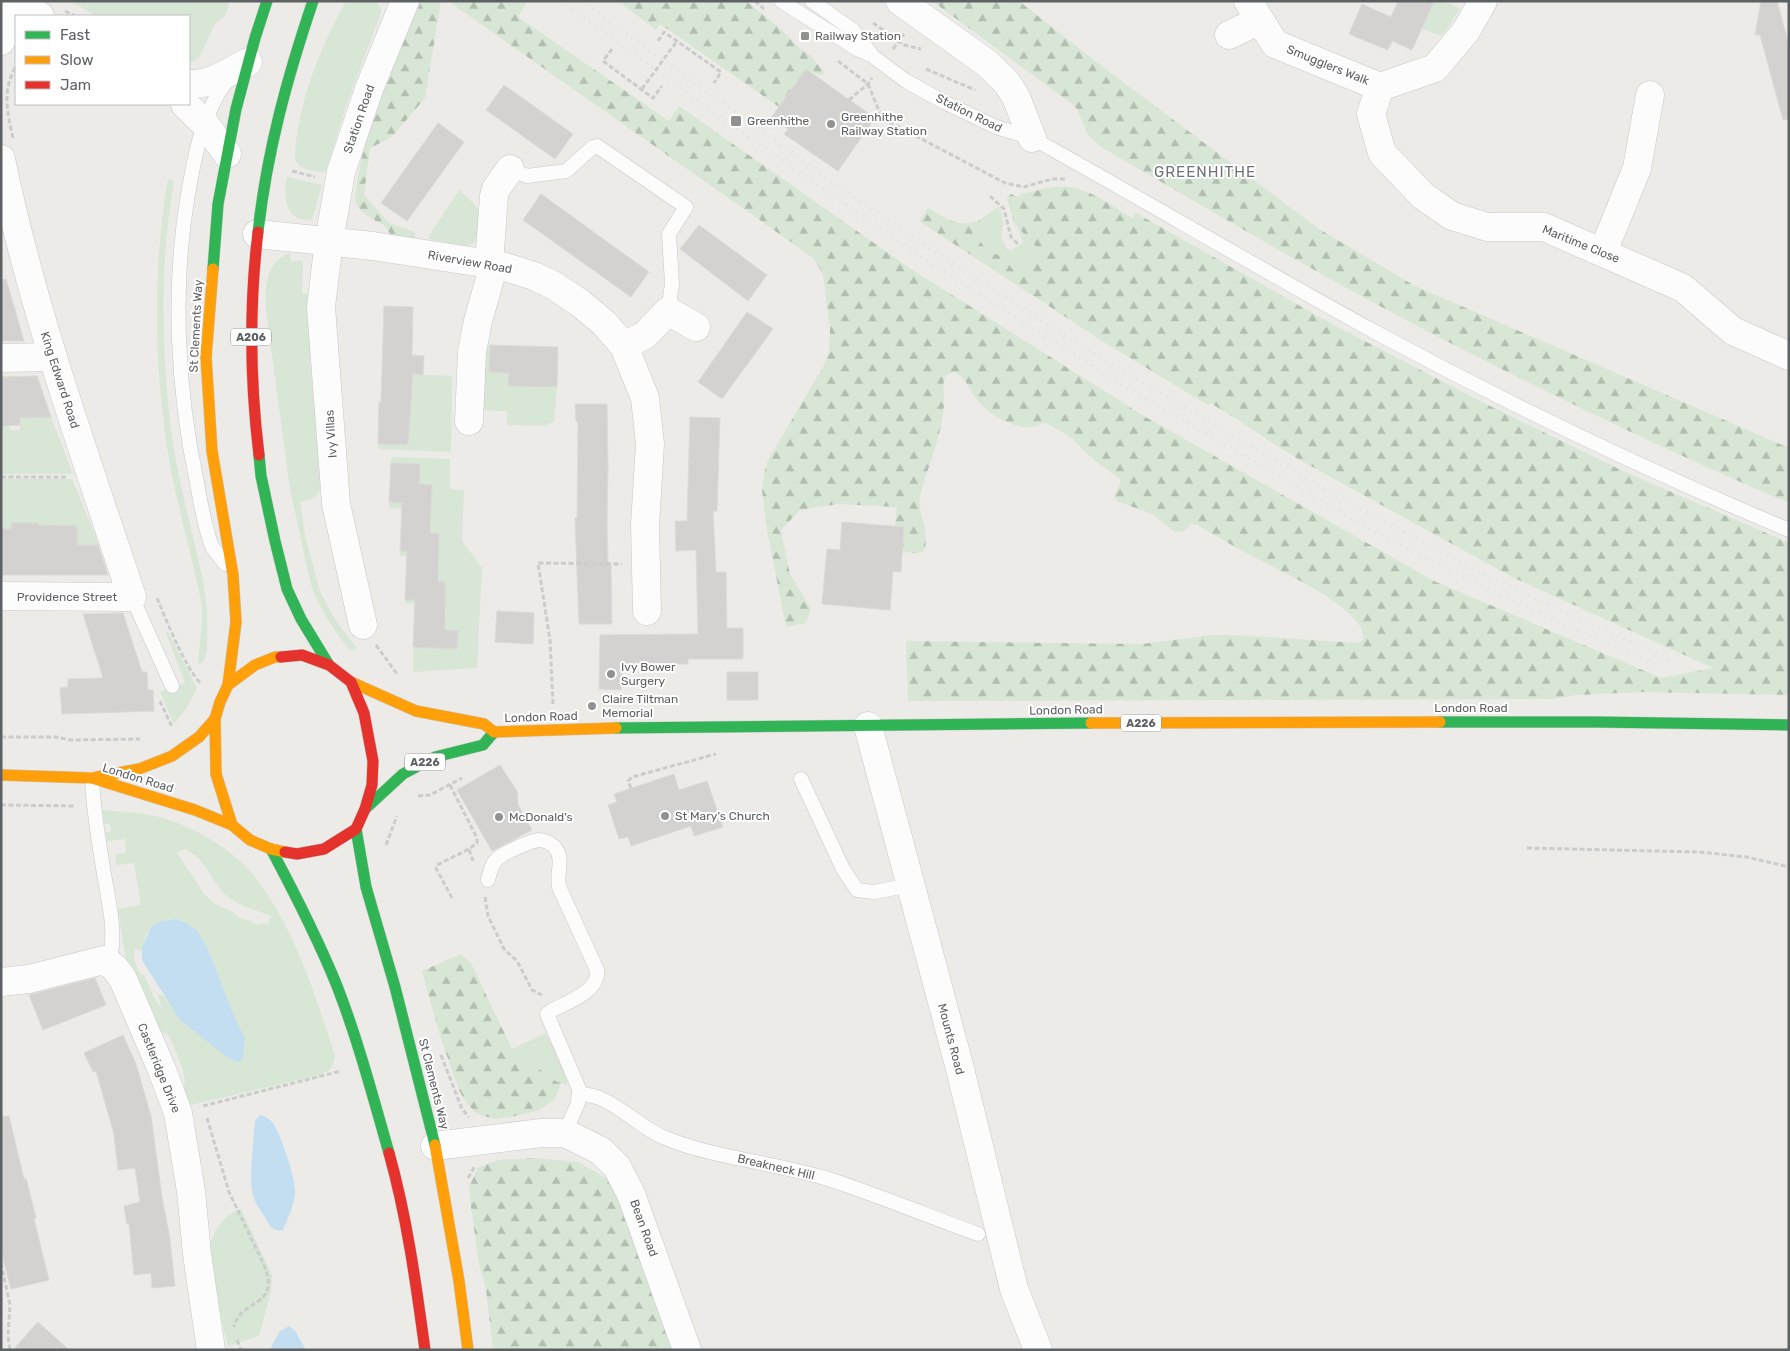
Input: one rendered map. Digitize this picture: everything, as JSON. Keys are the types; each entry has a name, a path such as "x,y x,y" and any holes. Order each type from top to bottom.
{"main road":[{"name":"St Clements Way","path":"215,719 228,685 236,622 233,575 212,451 206,357 218,204 236,109 267,1"},
{"name":"A206","path":"313,1 288,75 275,128 257,234 252,308 251,364 255,433 266,506 292,601 310,637 330,665"},
{"path":"228,685 255,666 275,657 302,655 330,665"},
{"name":"London Road","path":"330,665 352,682 416,711 484,724 494,732 555,729 1220,722 1786,723"},
{"path":"352,682 364,713 372,761 372,785 365,810 356,829"},
{"name":"London Road","path":"1,774 92,778 139,769 172,756 199,737 215,719"},
{"path":"215,719 216,774 232,825"},
{"name":"London Road","path":"365,810 403,774 435,758 483,746 494,732"},
{"name":"London Road","path":"92,778 195,810 232,825 250,840 271,849 297,854 324,849 356,829"},
{"name":"St Clements Way","path":"356,829 366,887 395,987 435,1146 459,1281 468,1350"},
{"path":"271,849 305,913 337,987 364,1066 400,1190 416,1282 425,1350"}],"street":[{"name":"Station Road","path":"329,241 341,172 358,118 405,1"},
{"path":"900,1 988,64 1007,83 1016,97 1032,138"},
{"name":"Smugglers Walk","path":"1254,11 1275,44 1380,87 1435,68 1466,31 1483,1"},
{"path":"1229,35 1254,11"},
{"path":"1,40 15,19"},
{"path":"190,84 219,78 248,62"},
{"name":"Maritime Close","path":"1380,87 1371,114 1382,153 1423,196 1452,216 1487,227 1544,227 1683,288 1733,331 1789,356"},
{"path":"1603,252 1637,168 1650,95"},
{"path":"185,105 205,124 227,154"},
{"name":"King Edward Road","path":"1,159 12,212 52,357 132,598"},
{"path":"469,421 472,352 478,322 490,281 489,263 494,193 510,169"},
{"name":"Riverview Road","path":"257,234 329,241 489,263 534,276 561,290 598,317 624,346 645,398 650,444 645,525 647,611"},
{"name":"Ivy Villas","path":"329,241 321,306 336,504 363,625"},
{"path":"624,346 645,335 668,311 696,327"},
{"path":"1,358 52,357"},
{"name":"Providence Street","path":"1,596 132,598"},
{"name":"Mounts Road","path":"868,726 959,1065 1014,1289 1038,1350"},
{"path":"1,982 29,979 102,960 109,963"},
{"name":"Castleridge Drive","path":"109,963 126,983 162,1070 191,1110 190,1180 197,1254 211,1350"},
{"path":"435,1146 565,1133"},
{"name":"Bean Road","path":"565,1133 601,1152 611,1160 622,1176 638,1210 687,1350"}],"lane":[{"name":"Station Road","path":"781,1 855,48 872,55 906,81 996,127 1032,138 1375,332 1482,388 1594,443 1789,530"},
{"name":"Station Road","path":"812,1 854,31 872,55"},
{"path":"233,575 213,548 200,501 186,424 179,344 182,237 193,161 205,124 215,99 223,86 248,62"},
{"path":"510,169 527,176 566,171 593,147 597,146 686,207 669,234 672,284 668,311"},
{"path":"132,598 172,686"},
{"path":"92,778 93,806 112,924 113,949 109,963"},
{"path":"801,779 843,869 857,890 874,892 911,885"},
{"path":"488,880 493,864 498,858 538,840 546,842 555,848 560,862 557,878 559,887 597,970 596,982 586,992 548,1013 579,1089 578,1103 565,1133"},
{"name":"Breakneck Hill","path":"579,1094 602,1099 647,1128 673,1140 705,1150 829,1180 978,1234"}],"path":[{"path":"658,41 664,32 721,72 714,83"},
{"path":"642,90 677,41"},
{"path":"899,41 904,45 924,51"},
{"path":"894,47 898,52"},
{"path":"612,49 604,62 653,98 662,86"},
{"path":"921,67 977,90"},
{"path":"868,84 882,118 1005,183 1024,187 1052,179 1073,179"},
{"path":"289,168 288,170 340,183"},
{"path":"990,196 1004,209 1010,237 1018,244"},
{"path":"1,477 68,477"},
{"path":"553,712 550,640 538,563 646,564"},
{"path":"202,686 205,677"},
{"path":"159,700 173,730"},
{"path":"631,788 628,781 632,777 713,755 730,746 743,727"},
{"path":"1,737 56,737 71,740 146,738"},
{"path":"412,799 416,796 430,795 468,775"},
{"path":"1,805 93,806"},
{"path":"385,850 392,827 400,812"},
{"path":"1527,848 1699,852 1747,857 1789,867"},
{"path":"452,898 436,868 437,865 469,849"},
{"path":"440,1054 462,1109 472,1120"},
{"path":"241,1350 234,1333 238,1316 262,1300 268,1289 268,1277 191,1110 341,1070"},
{"path":"1,1263 10,1306 8,1336 10,1350"}],"green space":[{"path":"70,1 230,1 225,16 215,23 199,58 190,62 190,15 95,15"},
{"path":"346,1 375,1 381,8 381,13 347,103 324,172 304,168 295,160 296,140 311,78 327,38"},
{"path":"421,1 441,1 425,98 392,137 370,148 364,195 389,223 414,232 417,244 396,242 384,225 362,212 356,204 355,197 359,171 372,122 390,73"},
{"path":"448,1 527,1 518,17 669,121 679,106 911,269 1144,416 1434,581 1661,678 1713,668 1512,577 1298,459 1210,403 1208,405 1102,341 919,221 928,208 947,219 960,223 980,220 980,240 982,244 1005,260 1019,276 1038,249 1014,223 1007,198 1011,194 1018,197 1022,194 1057,187 1077,188 1102,199 1132,218 1136,213 1330,323 1484,403 1623,471 1789,543 1789,695 1643,692 1576,695 1554,699 908,701 906,642 909,641 1142,644 1211,635 1358,643 1363,640 1361,628 1352,616 1337,604 1300,581 1197,525 1191,524 1184,531 1175,532 1152,514 1117,501 1114,496 1120,484 1120,479 1094,460 1069,436 1046,423 1033,427 1023,427 998,418 983,407 963,378 953,372 946,375 943,385 944,405 941,428 920,495 920,509 926,537 924,551 918,553 902,552 904,528 895,526 897,507 839,504 800,510 781,530 790,574 811,609 806,623 786,627 767,529 762,490 768,460 823,367 829,351 830,329 823,274 814,259 798,247"},
{"path":"618,1 746,1 782,30 799,48 811,56 824,72 822,76 806,69 779,107 660,24 656,30"},
{"path":"932,1 1019,1 1095,61 1319,229 1415,286 1789,448 1789,503 1643,438 1451,344 1328,278 1103,148 1088,135 1077,109 1072,104"},
{"path":"1412,1 1443,1 1460,9 1442,36 1422,29 1425,21"},
{"path":"287,177 322,185 311,220 296,217 291,212 285,192"},
{"path":"168,179 174,181 169,211 164,271 165,361 174,448 201,570 207,608 207,648 206,656 200,665 198,663 202,606 170,465 158,358 157,286 159,250"},
{"path":"459,190 480,212 481,224 476,242 467,246 427,239"},
{"path":"998,207 1001,211 1003,225 1001,236 1007,249 1012,250 1023,242 1017,227 1038,249 1019,276 1002,257 988,250 980,240 980,220"},
{"path":"290,252 291,262 301,260 303,263 302,293 311,294 310,359 315,416 322,457 322,489 314,498 300,502 305,535 320,592 336,621 357,648 350,650 328,619 311,585 290,489 267,318 266,289 267,280 274,264"},
{"path":"480,344 490,345 489,372 509,373 508,386 557,387 554,422 543,426 507,425 507,411 478,410"},
{"path":"413,374 452,376 451,452 378,449 378,444 408,445 410,404 379,403 382,393 412,394"},
{"path":"20,406 31,417 51,417 73,474 1,474 1,421 9,425 10,430 20,430"},
{"path":"392,457 450,459 450,489 464,490 462,541 482,568 477,668 413,672 413,647 457,649 458,631 445,630 446,610 415,608 415,604 405,603 405,600 445,592 445,582 438,582 439,562 406,561 406,556 400,556 400,551 438,553 439,533 430,533 431,514 401,513 401,509 389,508 389,502 431,504 419,484 419,464 391,463"},
{"path":"1,479 72,479 99,545 77,545 77,526 63,526 38,535 38,523 25,523 25,536 21,523 11,523 11,529 1,529"},
{"path":"168,632 197,688 188,706 174,724 160,692 185,683 166,633"},
{"path":"102,810 142,814 167,819 193,830 218,844 230,852 249,870 278,911 301,959 335,1056 330,1069 323,1074 188,1105 182,1093 185,1082 183,1070 173,1044 168,1035 153,1028 129,969 118,909 141,905 134,863 116,865 115,854 126,853 125,839 107,841 105,833 111,832 110,824 104,824","holes":["184,849 203,864 217,885 228,897 271,916 268,924 257,925 251,921 239,918 231,911 215,904 205,895 177,853","171,919 180,920 197,930 207,947 245,1039 244,1052 180,1020 165,997 158,994 162,1010 145,977 138,971 134,959 135,949 142,951 146,935 151,927"]},
{"path":"461,954 471,963 512,1049 561,1083 555,1099 540,1110 496,1119 483,1116 475,1112 465,1101 459,1090 440,1036 422,971"},
{"path":"546,1033 566,1075 567,1085 557,1082 512,1049"},
{"path":"536,1158 578,1162 611,1181 677,1350 493,1350 486,1289 479,1264 469,1187 478,1168 498,1160"},
{"path":"241,1209 272,1275 271,1291 259,1336 228,1346 218,1303 210,1250 213,1237 220,1225 229,1215"}],"water":[{"path":"176,919 197,930 207,947 245,1039 243,1057 240,1062 227,1057 180,1020 142,960 142,948 151,927 162,921"},
{"path":"260,1115 269,1119 276,1129 291,1168 295,1187 294,1198 283,1230 275,1230 271,1227 253,1195 251,1169 255,1121"},
{"path":"289,1326 295,1331 306,1350 270,1350 279,1332"}],"building":[{"path":"1398,1 1434,1 1412,50 1392,41 1388,50 1349,34 1362,4 1391,17"},
{"path":"1761,1 1777,1 1789,45 1789,119 1783,120 1760,35 1755,35"},
{"name":"Greenhithe Railway Station","path":"806,69 875,118 838,171 784,134 788,129 771,118"},
{"path":"504,85 573,134 555,159 486,110"},
{"path":"438,123 464,142 407,221 381,203"},
{"path":"541,194 649,272 631,297 523,220"},
{"path":"699,225 767,275 748,301 680,249"},
{"path":"6,279 24,341 1,341 1,280"},
{"path":"384,306 413,307 412,355 424,356 423,375 413,374 408,445 378,444"},
{"path":"747,312 773,329 722,399 698,382"},
{"path":"490,345 558,347 557,387 508,386 509,373 489,372"},
{"path":"37,376 51,417 20,418 20,425 1,426 1,377"},
{"path":"575,404 607,404 607,523 608,565 611,565 612,624 579,624 575,518 577,518 578,423 576,421"},
{"path":"690,417 720,418 717,511 713,511 716,572 726,572 727,628 743,628 743,659 688,659 688,664 622,665 621,690 599,689 600,635 698,634 696,550 676,551 675,521 687,521"},
{"path":"391,463 420,464 419,484 432,485 430,533 439,533 438,582 445,582 445,630 458,631 457,649 413,647 415,600 405,600 407,552 400,551 402,503 389,502"},
{"path":"842,522 904,527 901,572 893,571 890,610 822,604 827,549 840,550"},
{"path":"11,523 77,526 77,545 98,545 108,575 1,575 1,529 11,529"},
{"path":"497,611 534,613 533,644 495,642"},
{"path":"123,613 142,672 147,672 148,690 153,690 154,711 62,714 60,688 68,687 68,679 103,678 83,614"},
{"path":"727,672 758,672 758,700 727,700"},
{"name":"McDonald's","path":"500,765 517,791 518,805 532,830 492,851 457,790"},
{"name":"St Mary's Church","path":"674,774 679,790 707,781 723,827 694,836 691,826 631,846 628,837 619,839 608,805 617,802 614,794"},
{"path":"95,978 106,1005 43,1030 29,995"},
{"path":"123,1035 136,1064 151,1116 170,1239 175,1286 152,1288 151,1273 134,1275 129,1224 127,1224 124,1206 140,1202 135,1168 118,1170 114,1134 96,1071 93,1072 84,1053"},
{"path":"9,1116 24,1179 26,1178 36,1218 34,1219 49,1280 11,1289 1,1251 1,1117"},
{"path":"38,1322 69,1350 13,1350"}],"railway":[{"path":"561,1 734,127 926,260 1119,383 1370,529 1558,622 1659,666"},
{"path":"581,1 846,192 978,280 1104,360 1347,502 1476,570 1674,661"}],"traffic: fast":[{"path":"213,269 218,204 236,109 267,1"},
{"path":"258,232 267,173 279,115 313,1"},
{"path":"259,455 261,476 287,589 301,619 329,665"},
{"path":"1440,722 1789,725"},
{"path":"616,728 1091,723"},
{"path":"365,809 403,774 435,757 483,745 494,732"},
{"path":"356,829 366,887 395,987 435,1145"},
{"path":"271,849 306,917 345,1006 389,1153"}],"traffic: slow":[{"path":"213,269 206,357 212,451 233,575 236,622 228,685"},
{"path":"232,825 216,774 215,719 228,685 255,665 275,657 281,657"},
{"path":"351,682 416,711 484,724 494,732 616,728"},
{"path":"1,775 92,778 139,769 172,756 199,737 215,719"},
{"path":"1091,723 1440,722"},
{"path":"92,778 195,810 232,825 250,840 271,849 285,852"},
{"path":"435,1145 459,1281 468,1350"}],"traffic: jam":[{"path":"258,232 253,288 252,372 259,455"},
{"path":"281,657 302,655 329,665 351,682 364,713 373,761 372,785 365,809 356,829 324,849 297,854 285,852"},
{"path":"389,1153 406,1226 425,1350"}],"place":[{"name":"Railway Station","path":"805,36"},
{"name":"Greenhithe","path":"736,121"},
{"name":"Greenhithe Railway Station","path":"831,124"},
{"name":"Ivy Bower Surgery","path":"611,674"},
{"name":"Claire Tiltman Memorial","path":"592,706"},
{"name":"St Mary's Church","path":"665,816"},
{"name":"McDonald's","path":"499,817"}],"district":[{"name":"GREENHITHE","path":"1205,172"}]}
